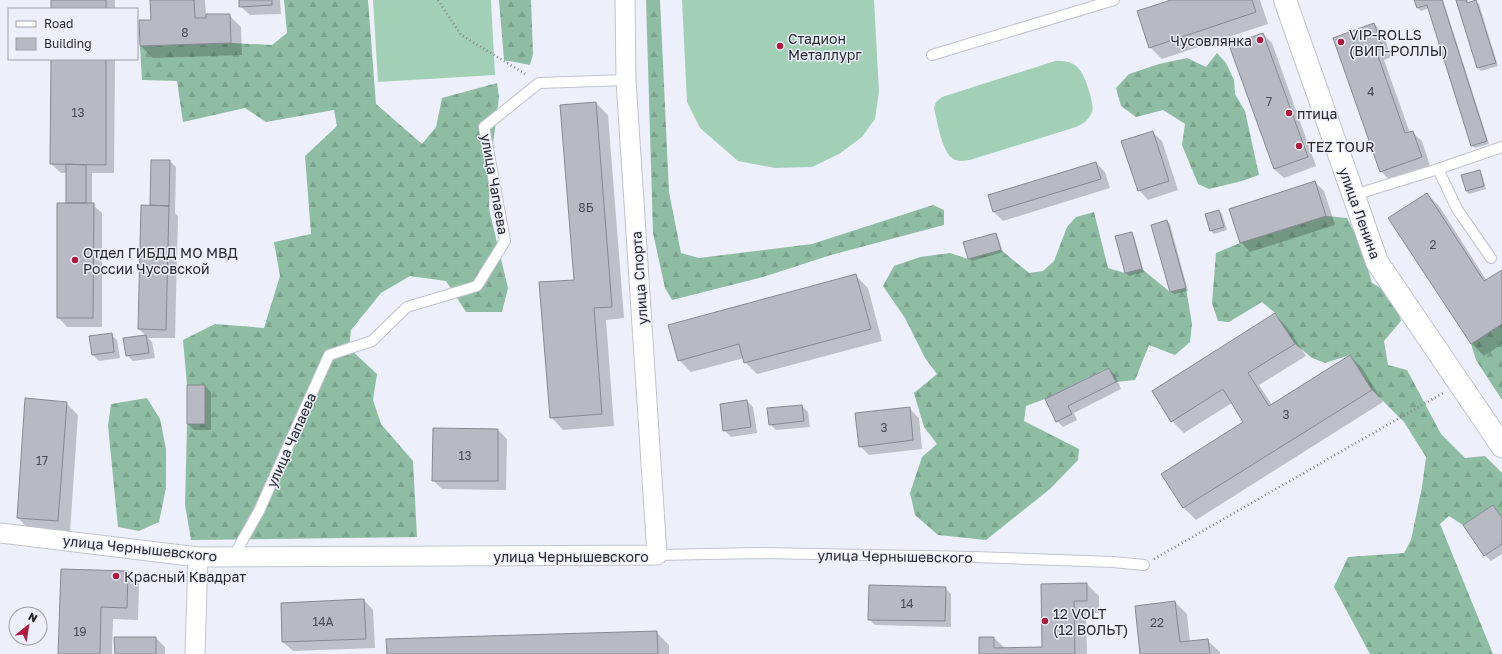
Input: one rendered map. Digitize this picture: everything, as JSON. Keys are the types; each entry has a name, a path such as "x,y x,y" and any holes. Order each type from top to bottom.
{"main road":[{"name":"улица Ленина","path":"1285,0 1377,262 1502,446"}],"street":[{"name":"улица Спорта","path":"625,0 626,80 657,555"},
{"name":"улица Чернышевского","path":"0,532 198,557 657,555"},
{"path":"195,654 198,557"}],"lane":[{"path":"932,55 1114,0"},
{"path":"539,83 626,80"},
{"name":"улица Чапаева","path":"233,557 258,511 329,355 372,341 407,307 477,286 505,241 484,127 539,83"},
{"path":"1354,195 1502,147"},
{"path":"1438,169 1457,209 1491,258"},
{"name":"улица Чернышевского","path":"657,555 757,554 974,556 1113,562 1144,565"}],"path":[{"path":"438,0 462,35 539,83"},
{"path":"1144,565 1459,384"}],"green space":[{"path":"284,0 368,0 376,104 422,144 436,127 442,98 497,83 499,97 490,168 489,209 508,288 502,312 466,312 446,281 410,276 381,293 351,330 349,348 377,374 373,400 381,424 413,461 417,537 191,540 185,505 187,424 205,424 205,385 187,385 183,340 215,324 264,328 280,276 274,242 311,234 305,156 337,126 334,110 266,122 245,108 183,122 177,81 142,80 140,46 231,43 272,45 287,33"},
{"path":"373,0 491,0 495,75 378,82"},
{"path":"499,0 531,0 533,54 530,65 504,60"},
{"path":"646,0 660,0 669,192 681,253 699,258 812,244 933,205 944,210 944,225 831,255 763,277 672,300 665,288 653,233"},
{"name":"Стадион Металлург","path":"682,0 874,0 879,92 875,119 862,137 839,154 812,167 775,168 738,161 700,128 687,102"},
{"path":"1217,53 1226,63 1234,80 1235,94 1245,111 1259,175 1209,189 1198,184 1182,145 1185,124 1163,110 1136,117 1121,106 1116,88 1129,74 1159,64 1187,58 1206,67"},
{"path":"1055,61 1070,62 1083,74 1093,108 1091,115 1086,121 1076,127 970,160 956,160 948,154 938,128 934,108 936,102 942,97"},
{"path":"1094,212 1108,268 1125,273 1142,269 1170,292 1186,288 1192,324 1190,342 1175,355 1149,345 1135,380 1116,382 1108,368 1045,399 1026,406 1024,421 1079,449 1078,460 1050,489 986,540 938,535 915,515 910,493 922,457 937,444 924,427 914,393 937,374 925,358 905,318 883,286 894,266 920,257 950,253 968,259 1001,250 1029,273 1043,271 1054,261 1067,227 1076,217"},
{"path":"1326,216 1347,218 1361,245 1372,283 1393,295 1401,321 1384,341 1388,365 1407,370 1441,434 1465,458 1485,456 1502,473 1502,518 1463,525 1449,516 1440,524 1493,654 1370,654 1334,587 1348,557 1404,553 1411,540 1422,487 1426,457 1404,422 1372,390 1350,355 1325,363 1312,358 1295,344 1275,313 1262,302 1229,322 1218,321 1212,303 1216,253 1240,243"},
{"path":"1502,324 1502,400 1476,360 1471,344"},
{"path":"147,398 160,419 166,449 166,488 159,522 139,531 118,527 108,426 111,404"}],"building":[{"path":"51,0 106,0 106,8 51,8"},
{"path":"150,0 194,0 195,18 206,18 206,14 230,14 231,43 140,46 139,20 151,20"},
{"path":"239,0 272,0 272,5 239,7"},
{"path":"1171,0 1252,0 1256,12 1149,48 1137,11"},
{"path":"1414,0 1442,0 1487,141 1471,146 1427,5 1417,8"},
{"path":"1456,0 1466,0 1467,3 1476,0 1496,63 1477,68"},
{"path":"1374,23 1383,48 1376,50 1405,133 1413,131 1422,157 1380,172 1333,38"},
{"path":"1263,33 1308,157 1274,169 1229,45"},
{"path":"51,60 106,60 106,165 50,164"},
{"path":"596,102 612,307 594,308 602,414 550,418 539,282 574,280 560,105"},
{"path":"1153,131 1169,181 1138,191 1121,141"},
{"path":"151,160 170,160 169,206 150,205"},
{"path":"1096,162 1101,179 993,212 988,195"},
{"path":"66,164 86,165 86,203 66,203"},
{"path":"1480,170 1484,186 1466,191 1461,175"},
{"path":"1315,181 1326,216 1240,243 1229,209"},
{"path":"1427,193 1484,281 1502,270 1502,324 1471,344 1388,218"},
{"name":"Отдел ГИБДД МО МВД России Чусовской","path":"57,203 94,203 93,318 57,318"},
{"path":"141,205 169,206 166,330 138,329"},
{"path":"1219,210 1224,227 1210,231 1205,214"},
{"path":"1167,220 1186,288 1170,292 1151,225"},
{"path":"1132,232 1142,269 1125,273 1115,236"},
{"path":"996,233 1001,250 968,259 963,242"},
{"path":"856,274 871,329 744,363 739,344 678,361 668,325"},
{"path":"1275,313 1295,344 1248,373 1269,406 1350,355 1372,390 1183,508 1161,474 1243,422 1223,389 1171,422 1152,391"},
{"path":"112,333 114,352 92,355 89,336"},
{"path":"146,335 149,353 126,356 123,338"},
{"path":"1109,368 1116,382 1068,406 1072,414 1056,422 1045,399"},
{"path":"187,385 205,385 205,424 187,424"},
{"path":"25,398 67,402 58,521 17,518"},
{"path":"747,400 751,427 723,431 720,404"},
{"path":"802,405 804,421 769,425 767,408"},
{"path":"910,407 913,440 859,447 855,413"},
{"path":"433,428 498,429 498,481 432,481"},
{"path":"1493,505 1502,518 1502,544 1484,556 1463,525"},
{"path":"61,569 128,571 127,608 101,607 100,654 58,654"},
{"path":"1087,583 1087,601 1074,601 1075,654 979,654 979,637 994,637 994,648 1042,647 1041,584"},
{"path":"869,585 946,587 945,621 868,620"},
{"path":"364,599 366,639 282,642 281,603"},
{"path":"1175,601 1180,642 1208,639 1210,654 1140,654 1135,606"},
{"path":"657,631 658,654 387,654 386,639"},
{"path":"114,637 156,637 156,654 115,654"}],"place":[{"name":"Чусовлянка","path":"1260,40"},
{"name":"VIP-ROLLS (ВИП-РОЛЛЫ)","path":"1341,42"},
{"name":"Стадион Металлург","path":"780,46"},
{"name":"птица","path":"1289,113"},
{"name":"TEZ TOUR","path":"1299,146"},
{"name":"Отдел ГИБДД МО МВД России Чусовской","path":"75,260"},
{"name":"Красный Квадрат","path":"116,576"},
{"name":"12 VOLT (12 ВОЛЬТ)","path":"1045,621"}]}
